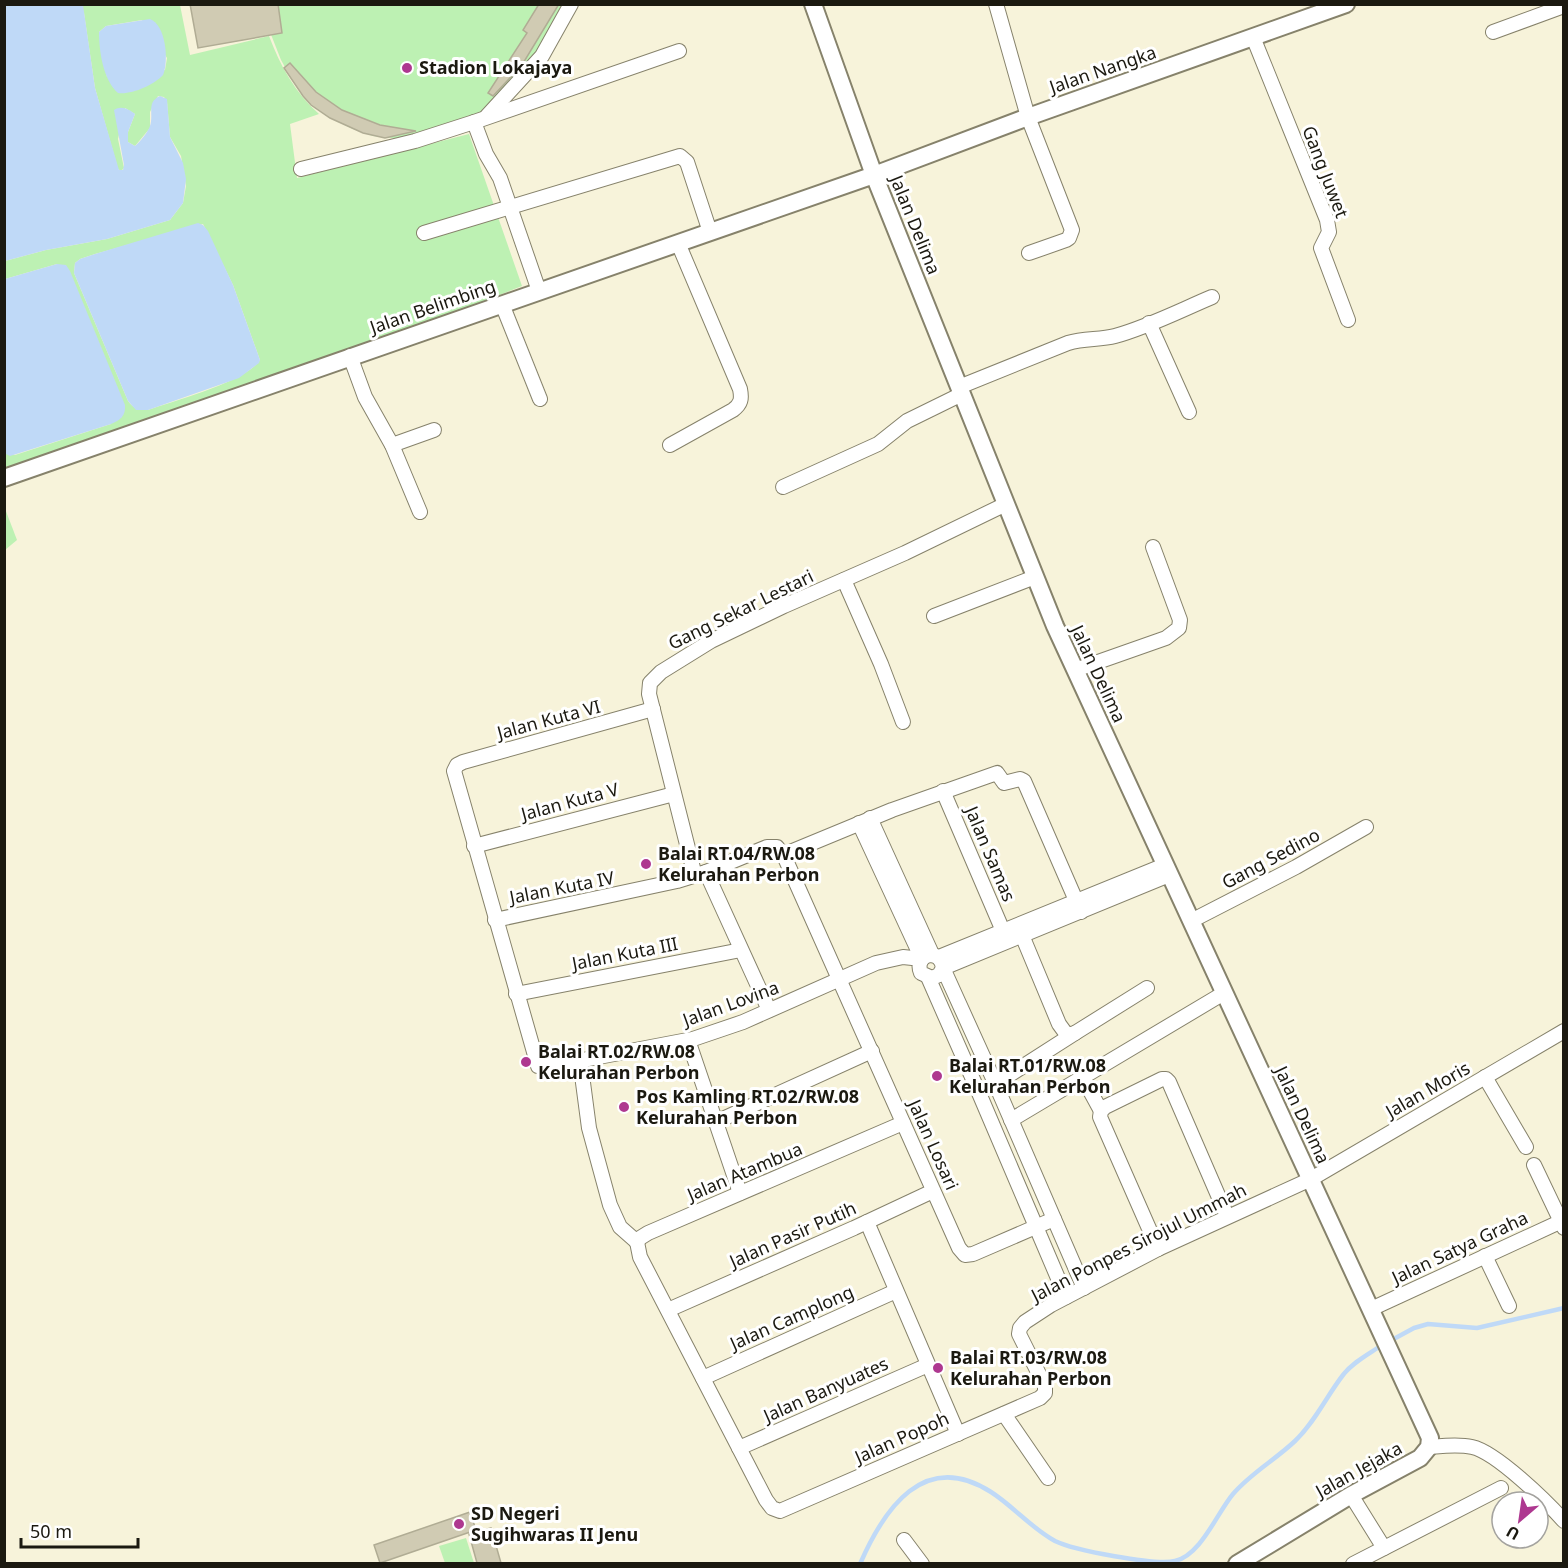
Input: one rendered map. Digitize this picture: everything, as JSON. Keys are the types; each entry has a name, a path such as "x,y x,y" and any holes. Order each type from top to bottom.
{"street":[{"path":"479,121 519,84 542,56 571,4"},
{"name":"Jalan Delima","path":"813,4 874,176 1035,577 1075,670 1384,1337"},
{"path":"996,4 1028,117 1072,230 1066,240 1029,253"},
{"name":"Jalan Nangka","path":"874,176 1028,117 1346,4"},
{"path":"1493,32 1563,6"},
{"name":"Gang Juwet","path":"1253,38 1327,220 1329,232 1321,248 1348,320"},
{"path":"302,169 415,141 479,121 679,51"},
{"path":"479,121 486,154 499,174 539,291"},
{"path":"424,233 680,156 687,162 710,232"},
{"name":"Jalan Belimbing","path":"4,478 874,176"},
{"path":"670,445 732,410 739,404 741,398 740,389 678,243"},
{"path":"783,487 878,444 907,421 960,390 1068,343 1084,339 1108,338 1212,297"},
{"path":"502,304 540,399"},
{"path":"1149,323 1189,412"},
{"path":"350,357 370,407 392,445 420,512"},
{"path":"392,445 434,430"},
{"name":"Gang Sekar Lestari","path":"653,709 649,694 650,683 669,666 734,629 1006,504"},
{"path":"1075,670 1166,638 1179,628 1180,620 1153,547"},
{"path":"934,616 1035,577"},
{"path":"844,580 903,722"},
{"path":"653,709 674,794 700,874 741,950 769,1011"},
{"name":"Jalan Kuta VI","path":"474,846 454,776 455,766 653,709"},
{"path":"783,855 865,821 996,773 1004,783 1023,780 1079,906"},
{"name":"Jalan Samas","path":"943,791 1006,937"},
{"name":"Jalan Kuta V","path":"474,846 674,794"},
{"path":"865,821 996,1085 1084,1288"},
{"name":"Gang Sedino","path":"1191,921 1296,867 1366,827"},
{"path":"474,846 516,994"},
{"name":"Jalan Kuta IV","path":"495,920 645,889 700,874 771,846 779,849 783,855"},
{"name":"Jalan Losari","path":"783,855 840,978 956,1243 965,1255 979,1252 1036,1227"},
{"path":"1066,1297 928,977 920,969 934,960 1006,937 1167,870"},
{"path":"1020,931 1062,1029 1067,1035 1076,1033"},
{"name":"Jalan Kuta III","path":"516,994 741,950"},
{"name":"Jalan Lovina","path":"516,994 536,1063 540,1067 546,1067 706,1036 885,960 903,957 934,960"},
{"path":"928,977 936,977 934,960"},
{"path":"979,1093 996,1085 1147,988"},
{"path":"1011,1120 1224,993"},
{"name":"Jalan Moris","path":"1311,1179 1563,1031"},
{"path":"688,1040 740,1193"},
{"path":"716,1122 872,1051"},
{"path":"580,1060 589,1128 610,1205 620,1227 637,1242 640,1257 739,1448"},
{"path":"1485,1077 1526,1147"},
{"path":"1083,1078 1158,1249"},
{"path":"1101,1115 1162,1079 1166,1079 1227,1216"},
{"name":"Jalan Atambua","path":"637,1242 648,1233 903,1123"},
{"path":"1005,1154 1023,1146"},
{"path":"1534,1165 1562,1223"},
{"name":"Jalan Ponpes Sirojul Ummah","path":"1043,1395 1046,1388 1019,1331 1025,1322 1066,1297 1158,1249 1311,1179"},
{"name":"Jalan Pasir Putih","path":"668,1310 933,1191"},
{"path":"1036,1227 1054,1219"},
{"path":"867,1222 957,1434"},
{"name":"Jalan Satya Graha","path":"1371,1309 1562,1223"},
{"path":"1485,1256 1509,1306"},
{"name":"Jalan Camplong","path":"703,1378 896,1291"},
{"name":"Jalan Jejaka","path":"1237,1563 1351,1495 1420,1458 1429,1447 1428,1432 1384,1337"},
{"name":"Jalan Banyuates","path":"739,1448 928,1365"},
{"name":"Jalan Popoh","path":"739,1448 766,1500 774,1510 780,1510 1043,1395"},
{"path":"1004,1414 1048,1478"},
{"path":"1429,1447 1472,1447 1482,1451 1508,1469 1547,1502 1563,1521"},
{"path":"1353,1563 1501,1488"},
{"path":"1351,1495 1384,1548"},
{"path":"904,1540 922,1563"}],"green space":[{"path":"61,5 180,5 190,55 269,36 289,78 319,114 290,124 297,178 469,134 522,286 442,318 5,470 4,453 15,455 111,424 57,264 5,279 5,261 46,250 107,239 170,220 183,203 186,186 181,156 170,137 167,102 164,97 158,96 150,112 150,128 135,146 128,142 128,132 135,114 125,108 118,139 124,168 121,171 118,169 95,88 84,13","holes":["142,20 167,58 165,70 107,77 99,32 106,26","203,224 233,285 260,360 240,376 225,383 148,410 142,410 132,406 128,401 74,273 75,263 95,254"]},
{"name":"Stadion Lokajaya","path":"267,5 569,5 556,27 488,112 400,139 373,136 353,129 330,118 311,105 281,60 270,32"},
{"path":"4,506 17,540 5,550 4,550"},
{"path":"466,1538 474,1563 445,1563 439,1546"}],"water":[{"path":"5,4 83,5 95,88 119,170 123,170 124,165 114,110 125,108 135,114 128,132 128,142 135,146 148,131 153,102 160,96 167,99 170,137 183,163 186,179 183,203 170,220 107,239 46,250 5,261"},
{"path":"150,19 160,28 165,44 166,61 163,75 142,88 118,93 105,73 99,32 106,26"},
{"path":"198,223 208,231 233,285 260,360 239,378 148,410 136,410 128,401 74,273 75,263 95,254"},
{"path":"57,264 66,265 70,271 125,405 124,412 120,419 111,424 10,456 4,453 5,279"}],"building":[{"path":"190,4 278,4 282,33 198,48"},
{"path":"539,4 559,4 522,65 493,96 488,93 527,33 523,30"},
{"path":"290,63 316,92 342,110 380,125 416,131 385,138 363,133 330,118 311,105 303,96 284,68"},
{"path":"470,1512 476,1530 380,1563 374,1545"},
{"path":"491,1528 501,1563 477,1563 469,1534"}],"waterway":[{"path":"1390,1341 1414,1328 1428,1324 1477,1328 1564,1308"},
{"path":"860,1564 881,1524 894,1506 909,1491 926,1481 946,1477 967,1480 991,1492 1038,1530 1065,1545 1115,1556 1151,1561 1175,1561 1193,1551 1201,1542 1240,1486 1302,1434 1347,1370 1382,1345"}],"place":[{"name":"Stadion Lokajaya","path":"407,68"},
{"name":"Balai RT.04/RW.08 Kelurahan Perbon","path":"646,864"},
{"name":"Balai RT.02/RW.08 Kelurahan Perbon","path":"526,1062"},
{"name":"Balai RT.01/RW.08 Kelurahan Perbon","path":"937,1076"},
{"name":"Pos Kamling RT.02/RW.08 Kelurahan Perbon","path":"624,1107"},
{"name":"Balai RT.03/RW.08 Kelurahan Perbon","path":"938,1368"},
{"name":"SD Negeri Sugihwaras II Jenu","path":"459,1524"}]}
